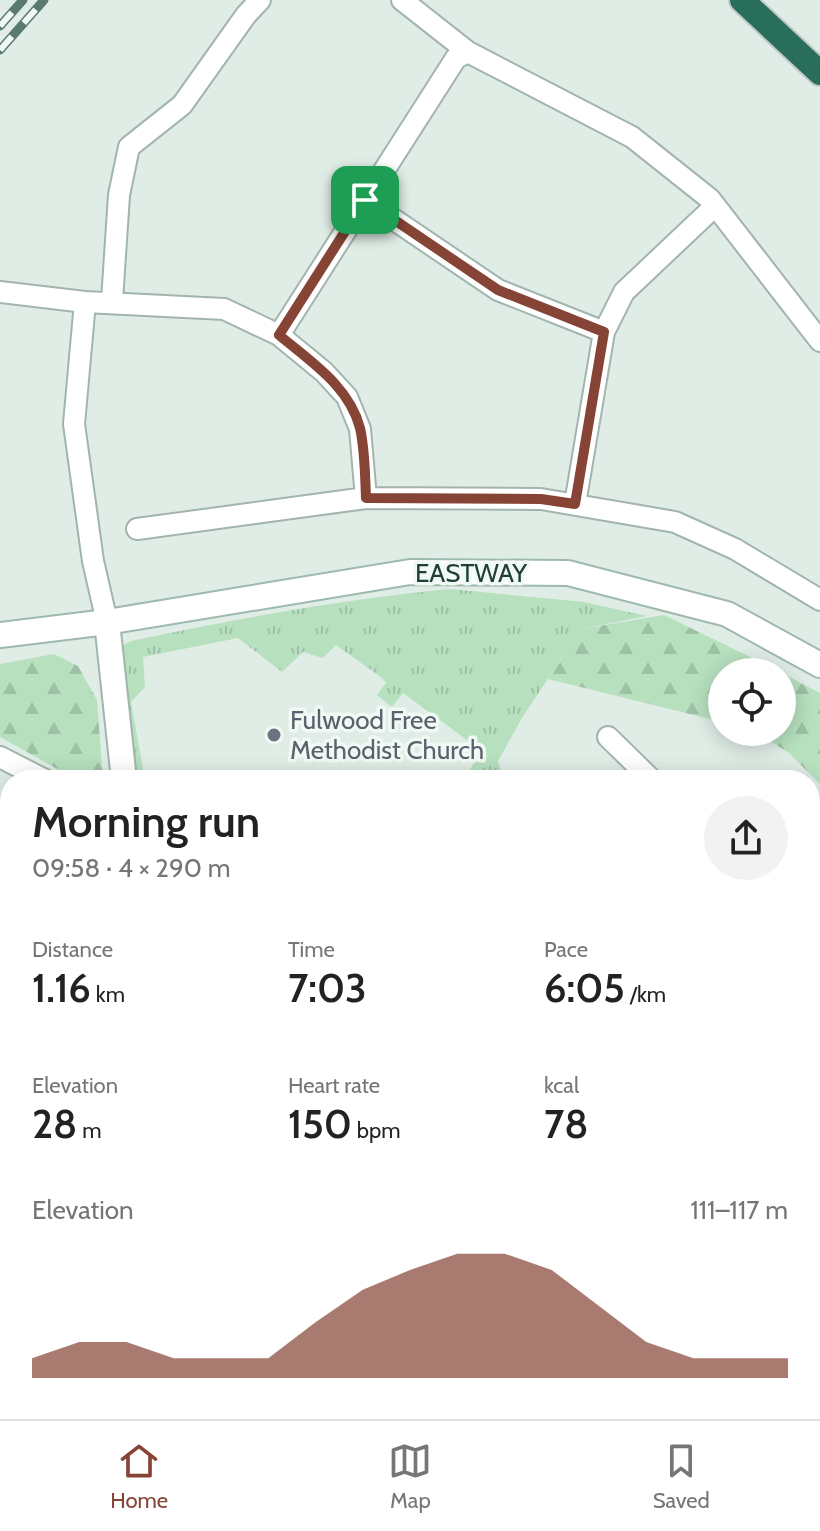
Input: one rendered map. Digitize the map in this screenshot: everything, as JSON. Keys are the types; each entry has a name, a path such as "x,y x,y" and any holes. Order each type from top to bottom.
{"highway":[{"path":"742,0 820,73"}],"main road":[{"name":"EASTWAY","path":"0,635 107,622 410,572 568,573 727,614 820,665"},
{"path":"107,622 123,770"}],"street":[{"path":"112,301 119,195 129,147 182,105 260,0"},
{"path":"402,0 468,52 632,137 715,206 820,341"},
{"path":"279,335 456,58 468,52"},
{"path":"365,200 498,290 604,332"},
{"path":"575,504 604,332 624,292 715,206"},
{"path":"0,292 85,302 224,309 279,335 324,372 347,397 360,429 366,498"},
{"path":"85,302 74,424 93,561 107,622"},
{"path":"137,529 366,498 541,499 675,522 735,549 820,600"},
{"path":"608,737 642,770"},
{"path":"1,759 24,770"}],"green space":[{"path":"450,589 584,602 647,616 581,629 522,718 498,761 501,770 470,770 482,751 403,693 392,707 377,695 386,683 382,678 336,645 323,658 303,652 282,672 238,638 143,657 145,687 131,702 143,770 134,770 117,659 122,646 131,641 211,625 370,598"},
{"path":"664,615 752,658 708,658 708,719 548,679 581,629"},
{"path":"54,654 78,666 97,700 102,770 59,770 0,737 0,664"},
{"path":"796,680 820,693 820,770 806,770 778,746 796,746"}],"railway":[{"path":"0,26 23,0"},
{"path":"0,50 44,0"}],"place":[{"name":"Fulwood Free Methodist Church","path":"274,735"}],"route":[{"path":"365,200 498,290 604,332 575,504 541,499 366,498 360,429 347,397 324,372 279,335 365,200"}]}
